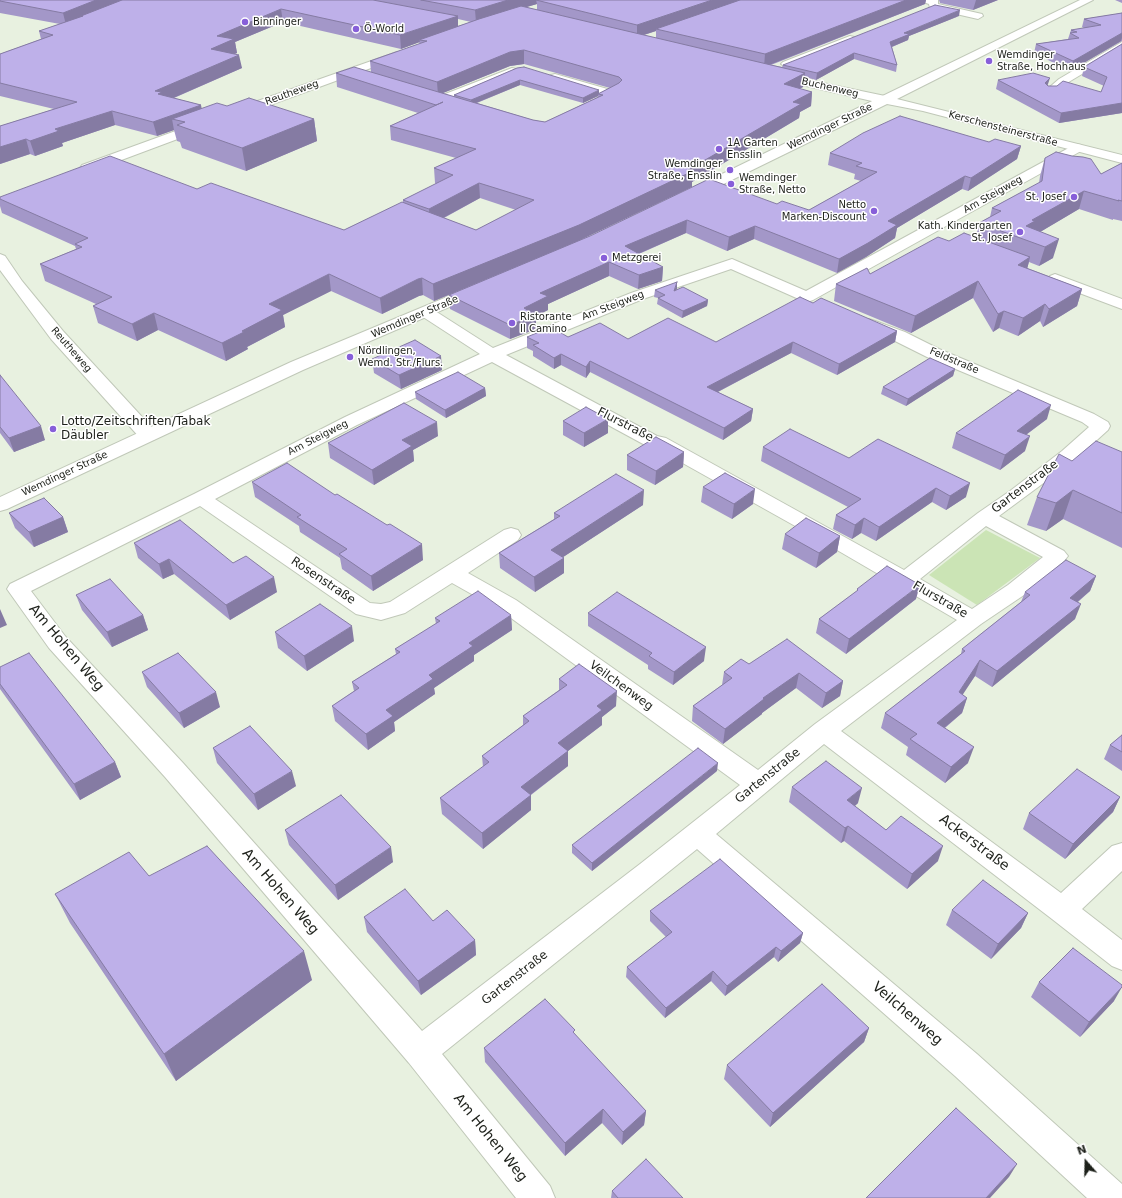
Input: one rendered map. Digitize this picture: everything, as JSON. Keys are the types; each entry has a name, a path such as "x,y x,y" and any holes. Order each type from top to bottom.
{"street":[{"name":"Wemdinger Straße","path":"676,202 1088,0"},
{"path":"920,11 930,3 978,16"},
{"name":"Buchenweg","path":"862,34 765,73 885,100"},
{"path":"1050,92 1063,81 1117,54 1122,45"},
{"name":"Reutheweg","path":"225,117 408,52"},
{"path":"453,106 435,100 524,68"},
{"path":"349,73 364,78"},
{"path":"540,73 614,94 587,107"},
{"name":"Kerschensteinerstraße","path":"885,100 924,108 1122,159"},
{"path":"75,172 210,122"},
{"name":"Am Steigweg","path":"18,589 351,422 492,355 637,296 732,264 807,297 935,234 1076,148"},
{"name":"Reutheweg","path":"0,259 17,284 57,335 148,435"},
{"path":"1044,275 1122,304"},
{"name":"Wemdinger Straße","path":"0,505 296,366 494,282"},
{"path":"807,297 828,306"},
{"name":"Flurstraße","path":"426,312 492,355 652,441 659,442 820,531 973,619"},
{"name":"Feldstraße","path":"857,318 934,353 1088,418 1101,426"},
{"name":"Gartenstraße","path":"905,580 985,517 1017,495 1068,455 1101,426"},
{"name":"Rosenstraße","path":"201,498 364,609 381,612 397,608 511,535"},
{"name":"Gartenstraße","path":"420,1052 698,834 824,731 973,619 1016,590 1057,556 985,517"},
{"name":"Veilchenweg","path":"452,574 508,605 758,784"},
{"name":"Am Hohen Weg","path":"18,589 57,642 174,770 420,1052 538,1198"},
{"name":"Ackerstraße","path":"824,731 1122,957"},
{"name":"Veilchenweg","path":"698,834 966,1065 1112,1198"},
{"path":"1062,910 1122,854"}],"green space":[{"path":"986,530 1040,558 977,605 929,575"}],"building":[{"path":"0,0 96,0 63,13"},
{"path":"122,0 373,0 458,16 400,35 281,9 217,36 234,39 211,49 239,55 155,91 162,92 158,94 201,105 153,122 112,111 55,129 59,131 30,141 26,139 0,147 0,126 77,102 0,83 0,54 53,35 39,31 83,16 81,16"},
{"path":"421,0 508,0 475,10"},
{"path":"536,0 712,0 637,25"},
{"path":"740,0 906,0 765,54 656,29"},
{"path":"935,5 960,10 904,33 910,34 890,42 897,65 854,53 817,73 783,65"},
{"path":"521,6 805,73 784,84 812,92 793,102 801,104 688,170 693,171 579,225 433,284 422,278 418,279 380,298 329,274 269,304 282,310 222,343 154,313 132,324 93,306 112,297 40,264 82,247 75,244 88,238 0,199 0,197 110,156 197,189 211,183 344,230 402,202 476,230 534,200 479,183 429,209 403,200 453,175 434,168 476,149 390,126 443,102 436,105 336,73 354,67 533,120 545,122 603,95 598,94 622,80 619,77 524,50 510,52 437,82 370,61 427,41 419,40"},
{"path":"1122,13 1122,33 1073,61 1036,44 1079,38 1070,33 1077,32 1071,30 1101,25 1084,19"},
{"path":"1122,44 1122,103 1061,113 998,80 1033,73 1050,78 1045,83 1048,86 1057,86 1063,81 1101,92 1107,77 1084,67"},
{"path":"524,67 599,90 583,98 520,80 471,100 454,95 517,68"},
{"path":"249,98 314,119 242,148 177,125 185,122 172,119 217,103 227,106"},
{"path":"900,116 989,142 995,139 1021,146 971,178 965,176 888,221 897,225 839,259 755,226 729,237 687,220 625,246 663,267 639,275 609,262 540,293 548,296 524,308 536,315 510,325 449,295 590,236 709,179 777,204 782,201 809,210 877,172 856,166 862,163 830,153 863,133"},
{"path":"1056,152 1091,159 1101,174 1122,163 1122,201 1084,191 1032,220 1035,221 1026,226 1059,239 1045,247 979,223 1001,211 992,208 1042,181 1045,158"},
{"path":"964,233 1030,257 1018,265 1082,289 1049,309 1045,304 1023,318 1004,311 998,314 978,281 915,316 836,284 867,268 870,274 938,237 949,241"},
{"path":"677,282 674,291 683,287 708,300 683,311 658,298 665,295 655,290"},
{"path":"800,297 813,303 821,298 897,331 839,364 793,342 707,387 753,409 724,428 590,361 586,367 561,354 554,358 533,345 539,343 527,337 551,327 568,337 600,323 628,339 668,318 716,342"},
{"path":"415,340 441,356 399,375 372,359"},
{"path":"930,358 955,369 908,399 883,387"},
{"path":"458,372 485,388 445,410 415,392"},
{"path":"0,375 41,426 9,438 0,427"},
{"path":"1018,390 1051,405 1017,431 1030,436 1005,455 956,433"},
{"path":"404,403 437,422 402,440 412,446 372,470 328,443"},
{"path":"586,407 608,419 584,433 563,421"},
{"path":"790,429 849,458 878,439 970,483 950,496 936,488 879,527 864,518 855,525 836,515 861,499 763,447"},
{"path":"656,437 684,452 656,471 627,455"},
{"path":"1096,441 1122,452 1122,513 1073,490 1056,503 1037,497 1059,454 1072,461"},
{"path":"287,463 335,495 337,494 387,525 390,524 422,544 371,576 339,554 347,549 297,517 301,515 252,482"},
{"path":"725,473 755,489 734,504 703,487"},
{"path":"616,474 644,490 551,550 564,558 534,577 499,553 560,516 554,513"},
{"path":"44,498 63,517 29,532 9,513"},
{"path":"806,518 840,536 819,553 785,534"},
{"path":"180,520 233,563 246,556 274,577 226,605 169,559 159,564 134,543"},
{"path":"1066,560 1096,576 1070,598 1081,604 997,671 980,660 959,692 967,698 937,723 974,747 951,767 910,739 917,734 885,713 965,651 962,649 1030,595 1025,592"},
{"path":"887,566 920,585 849,639 819,619 858,590 857,589"},
{"path":"110,579 143,615 107,632 76,595"},
{"path":"478,591 511,615 469,643 473,646 429,675 433,679 386,710 393,716 366,734 332,706 359,688 352,682 400,652 395,649 440,621 435,618"},
{"path":"617,592 706,647 674,672 649,656 652,653 588,613"},
{"path":"320,604 352,626 304,656 275,632"},
{"path":"787,639 843,681 826,693 799,673 763,698 764,699 725,729 693,706 732,678 724,672 741,659 749,664"},
{"path":"29,653 115,762 74,784 0,684 0,667"},
{"path":"178,653 216,692 179,713 142,672"},
{"path":"579,664 617,691 597,706 602,710 558,743 568,751 521,787 531,795 482,833 440,798 489,762 482,756 529,721 523,716 567,685 559,679"},
{"path":"250,726 292,771 254,794 213,748"},
{"path":"1122,735 1122,752 1110,745"},
{"path":"698,748 718,763 592,863 572,845"},
{"path":"826,761 862,788 847,800 886,830 901,816 943,846 912,874 848,826 845,828 792,787"},
{"path":"1077,769 1120,797 1073,844 1029,813"},
{"path":"341,795 391,847 335,885 285,830"},
{"path":"207,846 304,951 164,1054 55,894 129,852 149,876"},
{"path":"720,859 803,933 781,951 776,947 727,986 713,971 666,1008 627,967 672,932 650,911"},
{"path":"983,880 1028,913 998,944 952,910"},
{"path":"405,889 433,921 447,910 475,940 418,981 364,917"},
{"path":"1073,948 1122,985 1122,987 1089,1022 1039,982"},
{"path":"822,984 869,1028 773,1113 727,1065"},
{"path":"545,999 575,1030 573,1032 646,1111 623,1132 603,1109 565,1143 484,1048"},
{"path":"956,1108 1017,1164 986,1198 866,1198"},
{"path":"646,1159 683,1198 618,1198 612,1191"}],"place":[{"name":"Binninger","path":"245,22"},
{"name":"Ö-World","path":"356,29"},
{"name":"Wemdinger Straße, Hochhaus","path":"989,61"},
{"name":"1A Garten Ensslin","path":"719,149"},
{"name":"Wemdinger Straße, Ensslin","path":"730,170"},
{"name":"Wemdinger Straße, Netto","path":"731,184"},
{"name":"St. Josef","path":"1074,197"},
{"name":"Netto Marken-Discount","path":"874,211"},
{"name":"Kath. Kindergarten St. Josef","path":"1020,232"},
{"name":"Metzgerei","path":"604,258"},
{"name":"Ristorante Il Camino","path":"512,323"},
{"name":"Nördlingen, Wemd. Str./Flurs.","path":"350,357"},
{"name":"Lotto/Zeitschriften/Tabak Däubler","path":"53,429"}]}
